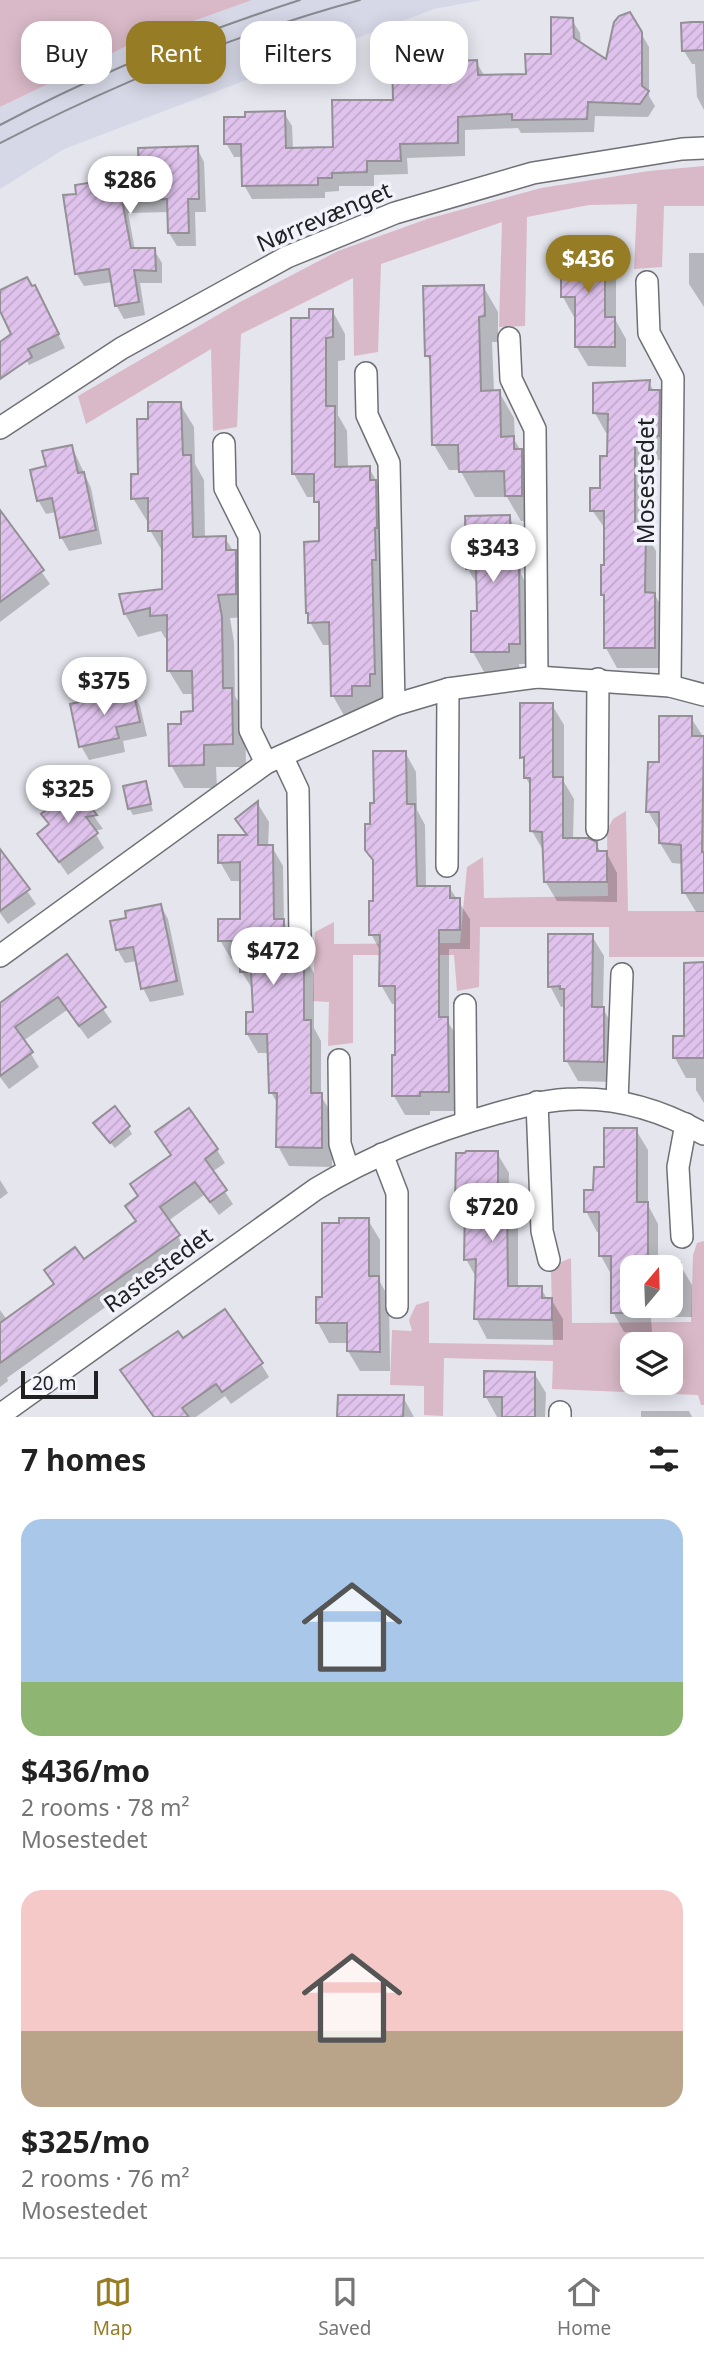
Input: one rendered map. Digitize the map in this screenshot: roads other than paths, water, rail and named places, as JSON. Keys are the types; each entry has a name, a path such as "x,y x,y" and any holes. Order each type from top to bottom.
{"street":[{"name":"Nørrevænget","path":"0,428 122,348 287,257 395,213 533,173 682,149 704,148"},
{"name":"Mosestedet","path":"647,282 649,333 673,378 670,686"},
{"path":"509,338 511,379 534,429 537,677"},
{"path":"366,373 367,415 389,463 394,705"},
{"path":"224,444 225,488 249,536 250,730 298,790 300,939"},
{"path":"0,956 274,760 394,705 448,689 537,677 598,679 670,686 704,695"},
{"path":"597,829 598,679"},
{"path":"447,866 448,689"},
{"path":"617,1101 622,974"},
{"path":"465,1005 466,1122"},
{"path":"339,1060 340,1144 348,1169"},
{"name":"Rastestedet","path":"0,1415 316,1189 348,1169 466,1122 537,1102 577,1098 617,1101 653,1111 695,1129 678,1167 682,1237"},
{"path":"537,1102 542,1231 549,1259"},
{"path":"382,1154 397,1193 397,1307"}],"tram line":[{"path":"0,125 147,56 300,0"},
{"path":"0,143 176,62 267,28 360,0"}]}
